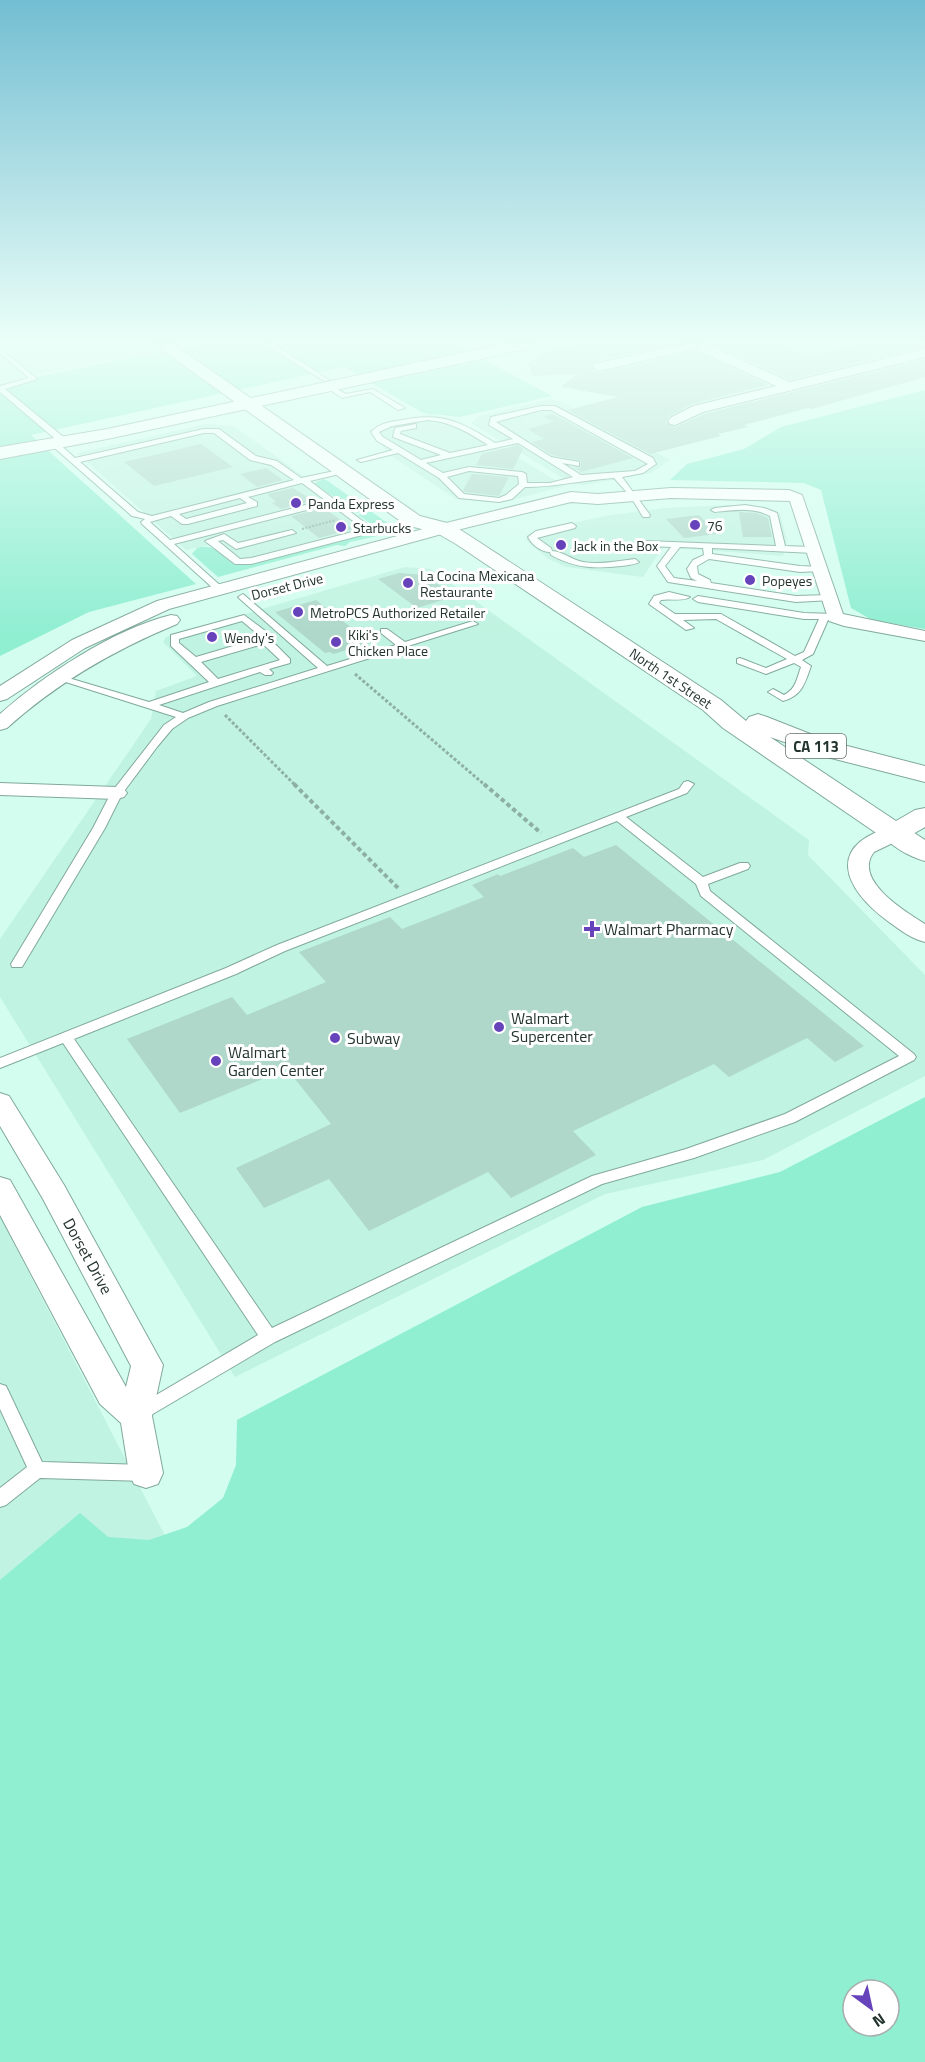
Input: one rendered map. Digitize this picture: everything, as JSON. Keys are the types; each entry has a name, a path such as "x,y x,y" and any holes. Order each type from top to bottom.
{"main road":[{"path":"0,453 64,440"},
{"name":"North 1st Street","path":"320,440 350,459 386,477"},
{"name":"North 1st Street","path":"350,459 413,521 454,534 712,705 732,723 895,833"},
{"name":"North 1st Street","path":"424,502 443,514 454,534"},
{"name":"CA 113","path":"712,705 750,717 803,742 925,774"},
{"path":"895,833 925,816"},
{"name":"CA 113","path":"895,833 925,852"}],"street":[{"name":"Dorset Drive","path":"0,724 21,705 58,678 145,630 192,612 454,534 544,502 571,497 598,499 671,493 789,495 801,502 813,550"},
{"name":"Dorset Drive","path":"0,695 36,668 81,640 164,604 218,588 454,534 579,509 598,499"},
{"path":"813,550 829,598 830,617 925,636"},
{"path":"0,789 117,793"},
{"path":"895,833 873,843 860,853 856,871 867,891 893,914 925,935"},
{"name":"Dorset Drive","path":"0,1103 54,1193 147,1365 136,1416 146,1473"},
{"path":"0,1188 111,1394 136,1416"}],"lane":[{"path":"65,440 74,461 135,514 152,518"},
{"path":"74,461 164,440"},
{"path":"211,540 238,562 367,531 369,528 341,506 274,463 253,458 229,440"},
{"path":"384,440 442,476 462,496 504,500 523,484 550,485 580,478 616,476 640,472 652,464 610,440"},
{"path":"409,440 450,456"},
{"path":"485,440 493,445"},
{"path":"422,462 518,440"},
{"path":"519,440 580,478"},
{"path":"218,588 145,522 152,518 301,481 350,459 397,448"},
{"path":"551,459 576,464"},
{"path":"442,476 469,469 522,474 523,484"},
{"path":"587,471 595,477"},
{"path":"616,476 634,496 646,515"},
{"path":"173,513 185,522 254,504 242,496"},
{"path":"168,543 333,501"},
{"path":"175,550 341,506"},
{"path":"715,510 760,509 771,512 774,515 781,548"},
{"path":"224,537 236,546 292,533 278,523"},
{"path":"572,526 539,533 532,537 535,542 570,563 580,565 635,562"},
{"path":"648,543 813,550"},
{"path":"677,545 661,566 671,580 796,599 829,598"},
{"path":"707,546 708,556"},
{"path":"714,585 701,580 691,572 691,567 696,560 708,556 800,569 819,569"},
{"path":"685,597 669,595 657,598 654,604 689,628"},
{"path":"243,597 325,669"},
{"path":"698,599 830,617 808,654 766,671 757,670 740,661"},
{"path":"672,617 718,616 806,666 798,691 790,698 783,698 773,692"},
{"path":"150,706 216,682 287,661 265,640 266,635 244,618 174,637 174,644 216,682"},
{"path":"17,964 99,828 117,793 168,727 184,716 278,683 473,624"},
{"path":"384,631 403,645"},
{"path":"194,661 265,640"},
{"path":"262,668 278,683"},
{"path":"58,678 184,716"},
{"path":"0,1063 231,971 281,948 683,790 688,784"},
{"path":"136,1416 269,1336 597,1180 689,1154 790,1118 909,1057 705,893 701,882 618,816"},
{"path":"701,882 744,866"},
{"path":"66,1036 269,1336"},
{"path":"0,1391 37,1470"},
{"path":"0,1499 37,1470 146,1473"}],"path":[{"path":"347,668 551,842"},
{"path":"218,708 409,899"}],"shaded area":[{"path":"134,440 254,440 371,525 371,530 252,563 234,563 210,545 186,550 77,453"},
{"path":"377,440 490,440 565,486 501,503 456,499 391,456"},
{"path":"500,440 633,440 670,460 651,473 584,485 572,484"},
{"path":"727,505 766,507 777,511 780,514 787,541 783,556 663,547 643,577 566,567 547,558 526,540 527,535 536,531 611,515 665,508"},
{"path":"405,567 431,569 809,840 808,855 925,975 925,1076 763,1160 605,1194 235,1377 0,997 0,939 151,719 156,691 197,676 163,642 166,637"},
{"path":"0,1217 174,1553 0,1650"}],"green space":[{"path":"0,440 37,440 196,584 89,612 0,656"},
{"path":"759,440 925,440 925,629 872,620 851,608 821,490 804,483 670,480 687,464 744,449"},
{"path":"324,479 367,509 357,513 315,484"},
{"path":"369,510 389,524 382,535 350,542 345,546 337,545 218,577 192,554 197,548 212,548 235,562 252,564 369,532 373,529 373,525 358,515"},
{"path":"925,1097 925,2062 0,2062 0,1580 80,1513 108,1537 149,1540 187,1527 223,1498 236,1465 237,1420 642,1207 780,1172"}],"building":[{"path":"601,440 633,458 581,472 573,467 580,468 581,461 552,455 531,442"},
{"path":"624,440 704,440 650,454"},
{"path":"201,444 233,467 154,486 124,462"},
{"path":"518,445 523,449 513,469 476,465 482,454"},
{"path":"266,468 283,480 257,487 240,474"},
{"path":"472,474 509,477 499,496 465,492 463,490"},
{"path":"293,488 314,501 281,509 272,503 276,502 267,494"},
{"path":"324,508 353,529 319,538 291,516"},
{"path":"739,512 756,513 768,518 772,537 743,537"},
{"path":"699,515 717,534 684,538 666,519"},
{"path":"399,573 425,575 452,594 446,596 449,598 417,608 378,579"},
{"path":"316,600 371,643 333,654 325,653 275,612"},
{"name":"Walmart Supercenter","path":"616,845 864,1046 835,1062 807,1038 729,1077 714,1064 573,1131 596,1155 511,1198 488,1172 369,1231 329,1179 264,1208 236,1168 331,1124 287,1069 180,1113 127,1039 232,997 247,1015 326,982 299,952 390,917 402,929 484,897 472,885 498,874 500,876 573,848 584,857"}],"place":[{"name":"Panda Express","path":"296,503"},
{"name":"76","path":"695,525"},
{"name":"Starbucks","path":"341,527"},
{"name":"Jack in the Box","path":"561,545"},
{"name":"Popeyes","path":"750,580"},
{"name":"La Cocina Mexicana Restaurante","path":"408,583"},
{"name":"MetroPCS Authorized Retailer","path":"298,612"},
{"name":"Wendy's","path":"212,637"},
{"name":"Kiki's Chicken Place","path":"336,642"},
{"name":"Walmart Pharmacy","path":"592,929"},
{"name":"Walmart Supercenter","path":"499,1027"},
{"name":"Subway","path":"335,1038"},
{"name":"Walmart Garden Center","path":"216,1061"}]}
